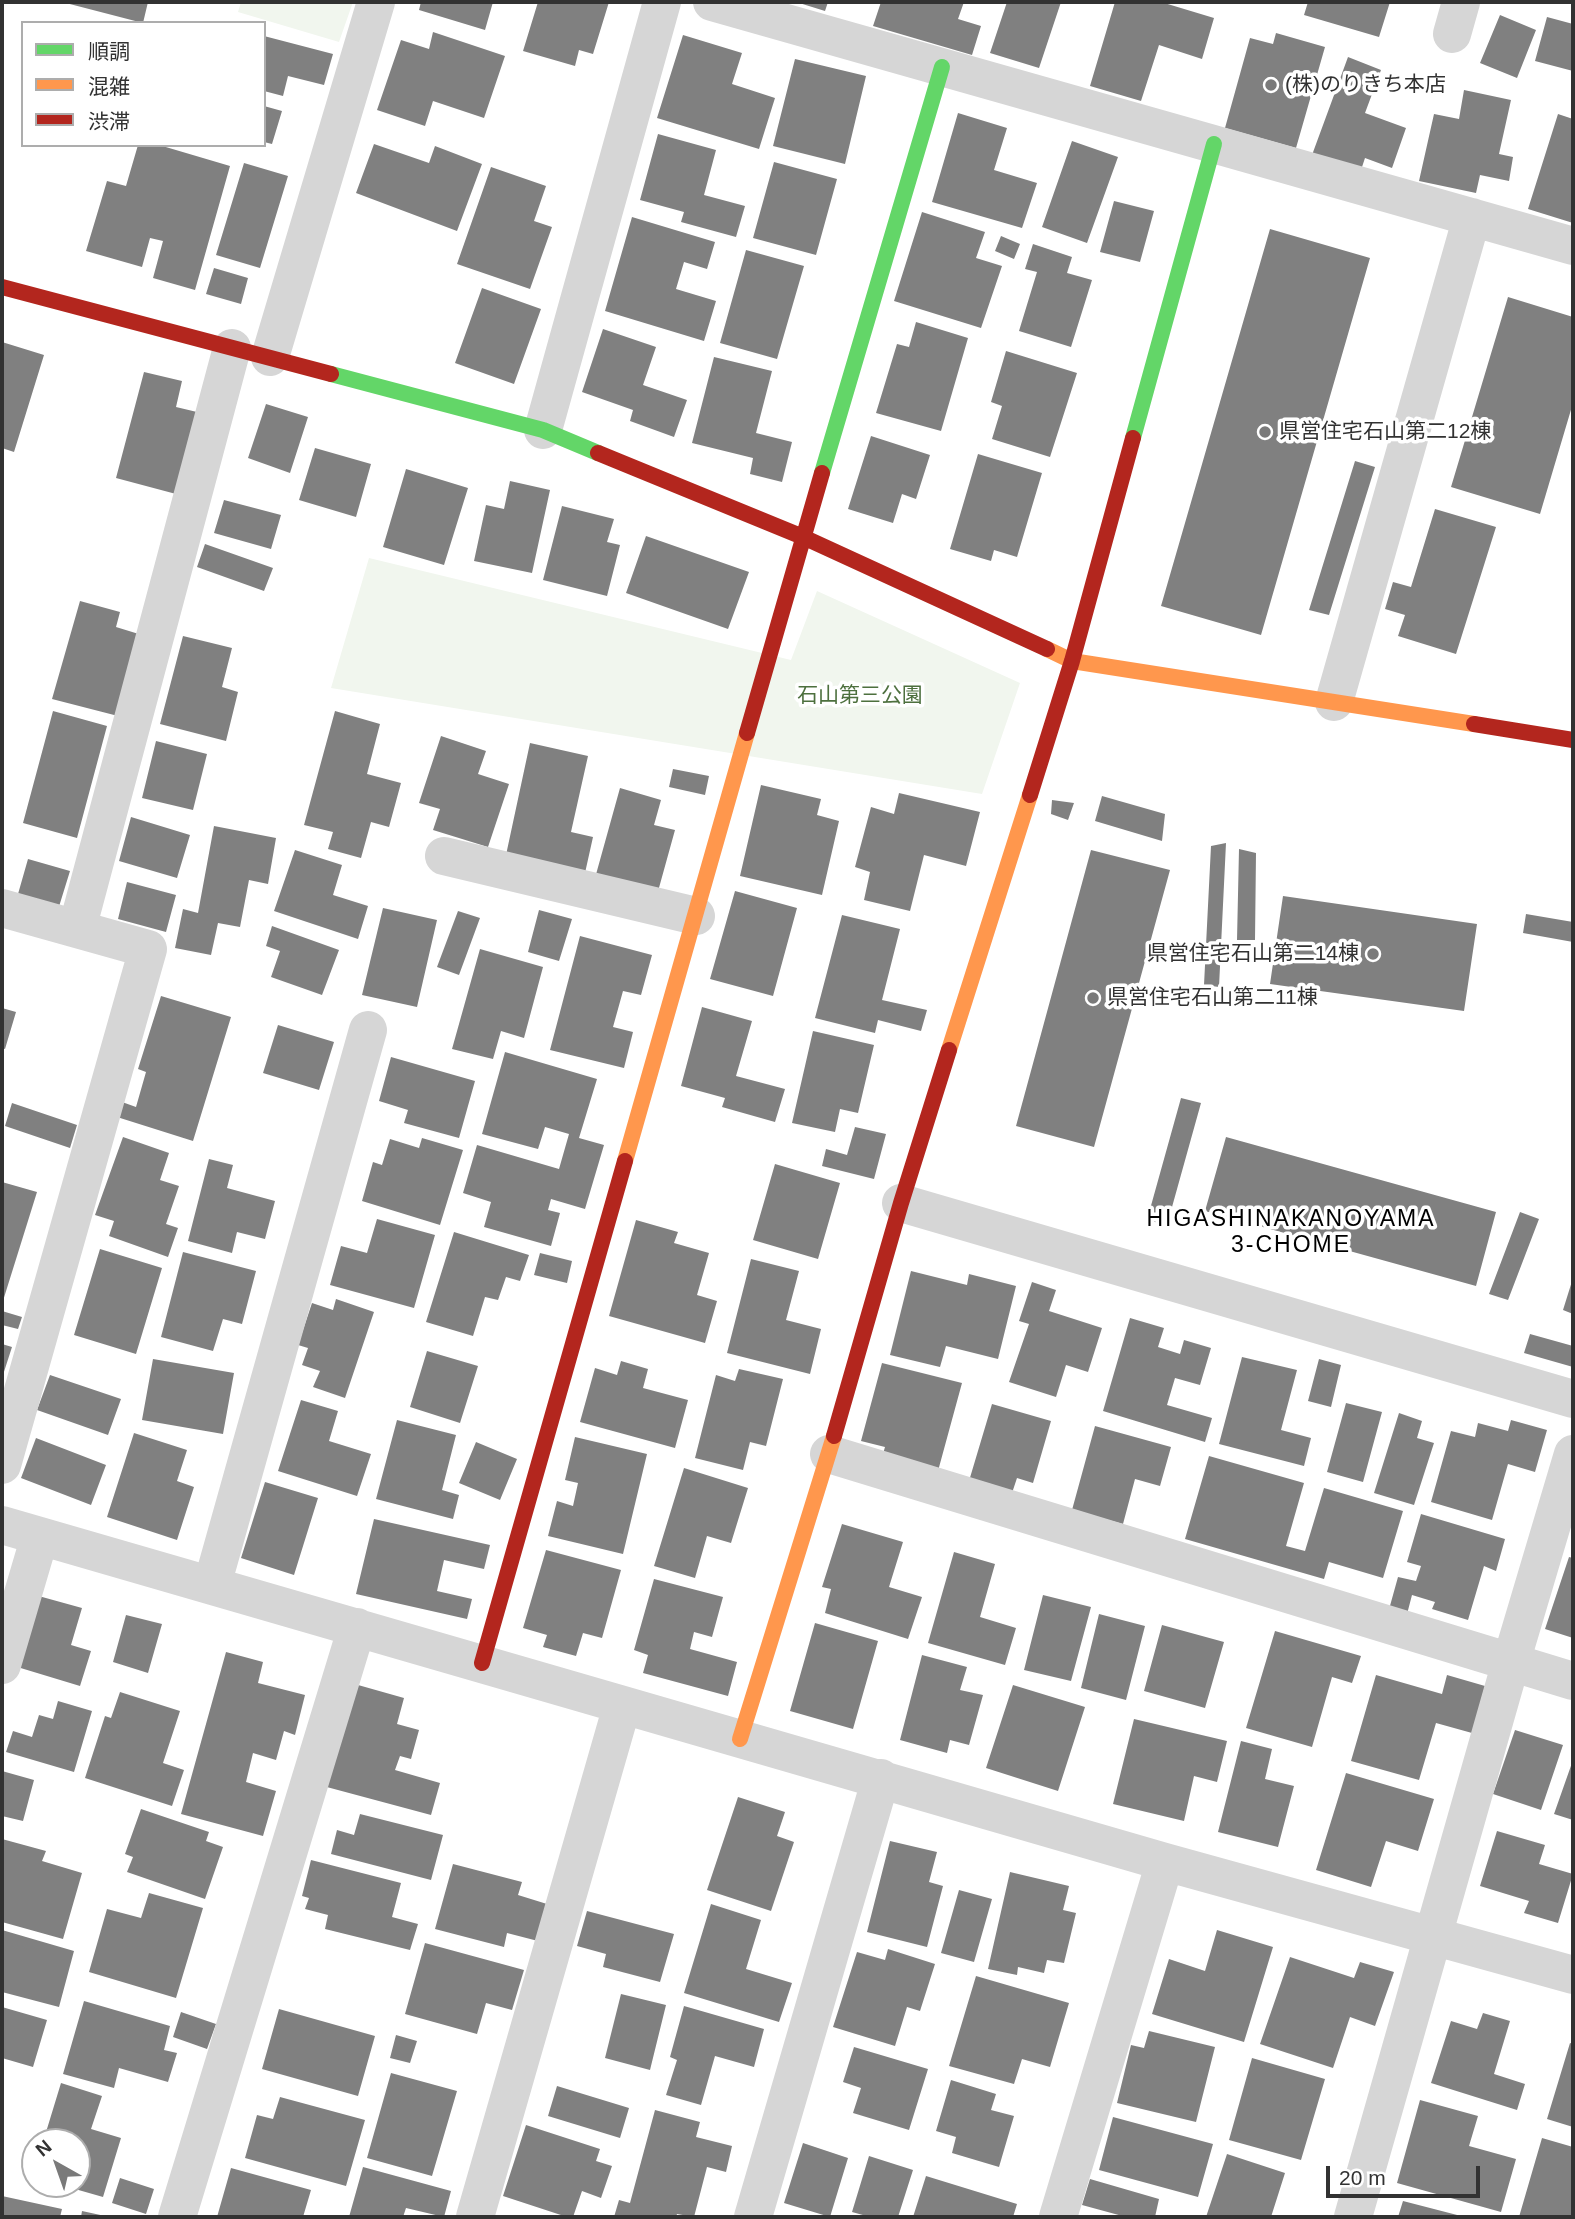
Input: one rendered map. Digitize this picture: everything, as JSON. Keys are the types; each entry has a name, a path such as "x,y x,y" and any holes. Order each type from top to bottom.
{"street":[{"path":"270,357 376,2"},
{"path":"543,430 662,2"},
{"path":"712,2 1573,246"},
{"path":"482,1663 803,537 942,67"},
{"path":"740,1739 829,1454 901,1203 1072,661 1214,144"},
{"path":"1334,702 1472,218"},
{"path":"2,287 543,430 803,537 1072,661 1573,740"},
{"path":"77,929 232,348"},
{"path":"444,856 696,916"},
{"path":"2,908 148,949 2,1465"},
{"path":"212,1586 368,1030"},
{"path":"901,1203 1573,1399"},
{"path":"829,1454 1573,1681"},
{"path":"1353,2217 1573,1454"},
{"path":"2,1525 1165,1862 1573,1975"},
{"path":"2,1665 40,1536"},
{"path":"177,2217 357,1627"},
{"path":"475,2217 622,1706"},
{"path":"753,2217 881,1778"},
{"path":"1058,2217 1165,1862"}],"green space":[{"path":"241,2 353,2 339,42 238,12"},
{"name":"石山第三公園","path":"369,558 791,660 817,591 1020,683 982,794 331,688"}],"building":[{"path":"62,2 148,2 143,21"},
{"path":"421,2 493,2 485,30 419,10"},
{"path":"538,2 609,2 593,54 579,50 575,66 523,51"},
{"path":"796,2 828,2 825,11"},
{"path":"881,2 964,2 958,19 981,26 972,55 873,26"},
{"path":"1007,2 1061,2 1039,68 990,53"},
{"path":"1115,2 1161,2 1214,18 1202,59 1159,45 1141,101 1090,86"},
{"path":"1308,2 1390,2 1379,37 1304,15"},
{"path":"1500,15 1536,30 1517,78 1480,63"},
{"path":"1547,17 1573,24 1573,71 1535,61"},
{"path":"433,32 505,56 484,118 433,101 425,126 377,110 401,40 429,49"},
{"path":"1276,33 1325,47 1296,148 1225,128 1250,38 1273,44"},
{"path":"683,35 742,53 732,84 775,98 759,149 657,118"},
{"path":"266,37 333,54 324,85 288,76 283,96 266,92"},
{"path":"1348,57 1381,70 1365,113 1406,128 1392,168 1365,158 1360,173 1312,155"},
{"path":"795,59 866,76 845,164 773,146"},
{"path":"1464,90 1511,100 1499,154 1513,157 1509,181 1480,175 1476,193 1419,181 1434,114 1459,119"},
{"path":"266,107 282,111 272,144 266,142"},
{"path":"958,113 1007,128 994,170 1037,183 1022,228 932,202"},
{"path":"1558,114 1573,119 1573,223 1528,209"},
{"path":"658,134 716,150 704,195 745,206 736,237 681,222 684,212 640,200"},
{"path":"1072,141 1118,157 1087,243 1042,227"},
{"path":"374,144 429,163 435,146 482,164 457,231 356,193"},
{"path":"137,147 166,147 230,166 195,290 153,278 163,241 150,238 142,267 86,251 107,181 126,186"},
{"path":"774,162 837,179 816,255 753,238"},
{"path":"244,163 288,176 260,268 216,255"},
{"path":"491,167 546,186 534,221 552,227 530,289 457,264"},
{"path":"1114,201 1154,211 1140,262 1100,252"},
{"path":"922,212 985,232 976,258 1002,266 981,328 894,301"},
{"path":"632,217 715,242 707,269 684,262 676,289 716,301 704,341 605,311"},
{"name":"県営住宅石山第二12棟","path":"1270,229 1370,258 1261,635 1161,606"},
{"path":"1001,236 1020,244 1014,259 995,251"},
{"path":"1033,244 1072,257 1067,273 1092,280 1071,347 1019,331 1037,272 1025,269"},
{"path":"746,250 804,266 777,359 720,343"},
{"path":"214,268 248,278 241,304 206,294"},
{"path":"482,288 541,309 514,384 455,363"},
{"path":"1508,297 1573,317 1573,403 1540,514 1451,487"},
{"path":"916,322 968,338 941,431 876,413 897,344 909,347"},
{"path":"603,329 656,347 643,385 687,400 674,437 630,421 633,410 582,392"},
{"path":"2,342 44,355 14,452 2,448"},
{"path":"1006,351 1077,373 1050,457 992,439 1002,406 991,402"},
{"path":"714,357 772,371 756,433 792,442 782,482 750,474 753,458 692,443"},
{"path":"144,372 182,381 176,407 197,412 176,494 116,478"},
{"path":"266,404 308,417 290,473 248,458"},
{"path":"871,436 930,455 916,499 902,494 893,523 848,509"},
{"path":"315,448 371,464 356,517 299,500"},
{"path":"978,454 1042,473 1017,557 994,550 991,561 950,549"},
{"path":"1355,461 1375,467 1329,615 1309,610"},
{"path":"406,469 468,488 444,565 383,547"},
{"path":"510,481 550,490 532,573 474,561 486,505 504,509"},
{"path":"224,500 281,515 271,549 214,533"},
{"path":"562,506 614,519 607,542 620,545 607,596 543,580"},
{"path":"1435,509 1496,527 1456,654 1398,636 1405,615 1385,609 1393,582 1411,587"},
{"path":"646,536 749,572 728,629 626,593"},
{"path":"205,544 273,568 264,591 197,567"},
{"path":"80,601 120,612 116,627 142,635 118,716 52,699"},
{"path":"183,636 232,648 222,687 238,692 226,741 160,724"},
{"path":"53,711 107,726 77,838 23,823"},
{"path":"335,711 380,724 367,774 401,783 389,827 371,822 361,858 328,849 333,832 304,825"},
{"path":"441,736 486,751 478,774 509,784 488,847 433,830 440,809 419,803"},
{"path":"156,741 207,754 193,810 142,798"},
{"path":"530,743 588,756 571,832 593,837 585,873 506,855"},
{"path":"673,769 709,776 705,795 669,787"},
{"path":"761,785 821,799 817,815 839,821 822,895 740,876"},
{"path":"620,788 661,800 654,825 675,830 657,895 595,878"},
{"path":"899,793 980,812 966,866 924,855 910,911 864,900 870,872 855,867 871,807 894,814"},
{"path":"1102,796 1165,814 1162,841 1095,821"},
{"path":"1052,800 1074,803 1068,820 1051,814"},
{"path":"131,817 190,835 177,878 119,861"},
{"path":"214,826 276,838 268,884 249,880 240,927 218,923 211,955 175,948 183,909 198,913"},
{"path":"1226,843 1219,987 1204,985 1211,846"},
{"path":"1239,849 1256,853 1255,940 1237,940"},
{"path":"295,850 342,865 333,895 368,906 358,939 274,911"},
{"name":"県営住宅石山第二11棟","path":"1091,850 1170,870 1094,1147 1016,1126"},
{"path":"28,859 70,871 57,913 16,901"},
{"path":"127,882 176,895 166,932 118,919"},
{"path":"735,891 797,908 773,996 710,979"},
{"name":"県営住宅石山第二14棟","path":"1283,896 1477,924 1464,1011 1270,984"},
{"path":"383,908 437,920 417,1007 362,995"},
{"path":"539,910 572,919 559,961 528,952"},
{"path":"458,911 480,918 459,975 437,967"},
{"path":"1526,914 1573,922 1573,942 1523,933"},
{"path":"842,915 900,929 882,1000 927,1010 921,1031 878,1020 875,1033 815,1018"},
{"path":"272,926 339,950 322,995 271,977 280,951 266,946"},
{"path":"580,936 652,955 641,995 623,991 613,1027 633,1032 624,1068 550,1050"},
{"path":"480,949 543,967 524,1038 501,1031 493,1059 452,1049"},
{"path":"161,996 231,1017 193,1141 117,1117 122,1102 136,1107 146,1072 138,1069"},
{"path":"702,1007 752,1021 736,1076 785,1089 775,1122 722,1107 725,1098 681,1086"},
{"path":"2,1008 16,1012 5,1049 2,1048"},
{"path":"278,1025 334,1042 319,1090 263,1073"},
{"path":"813,1031 874,1045 858,1113 840,1109 835,1132 792,1123"},
{"path":"505,1052 597,1079 579,1138 604,1145 585,1209 551,1199 548,1210 560,1213 551,1246 484,1227 491,1202 463,1193 477,1145 559,1169 569,1134 545,1127 538,1149 482,1134"},
{"path":"391,1057 475,1081 459,1138 404,1123 408,1110 379,1101"},
{"path":"1181,1098 1201,1103 1167,1225 1147,1220"},
{"path":"12,1103 77,1125 70,1148 5,1126"},
{"path":"855,1127 886,1134 874,1179 822,1166 826,1149 847,1155"},
{"path":"123,1137 169,1153 160,1180 179,1186 166,1224 178,1228 168,1257 109,1236 114,1221 95,1215"},
{"path":"1226,1137 1496,1212 1476,1286 1205,1211"},
{"path":"422,1138 463,1150 440,1225 362,1201 373,1162 382,1165 390,1139 419,1148"},
{"path":"209,1159 233,1165 227,1188 275,1201 265,1239 237,1232 232,1253 188,1241"},
{"path":"775,1164 840,1183 818,1259 753,1240"},
{"path":"2,1182 37,1192 2,1304"},
{"path":"1520,1212 1539,1219 1508,1300 1489,1294"},
{"path":"377,1219 435,1235 414,1308 330,1285 341,1246 367,1253"},
{"path":"636,1220 678,1232 674,1243 709,1253 697,1295 717,1301 705,1343 609,1316"},
{"path":"454,1232 529,1255 520,1281 506,1277 498,1300 485,1297 473,1336 426,1322"},
{"path":"100,1249 162,1268 136,1354 74,1335"},
{"path":"183,1252 256,1271 242,1324 223,1319 213,1351 161,1337"},
{"path":"540,1253 572,1261 567,1283 534,1275"},
{"path":"751,1259 799,1271 786,1320 821,1329 810,1374 727,1353"},
{"path":"911,1271 967,1285 969,1274 1016,1286 998,1359 946,1346 940,1367 890,1355"},
{"path":"1573,1278 1573,1314 1563,1310"},
{"path":"1032,1282 1056,1290 1049,1311 1102,1328 1088,1372 1066,1365 1056,1397 1009,1382 1029,1324 1019,1321"},
{"path":"336,1299 374,1312 345,1398 313,1387 320,1371 302,1365 308,1348 298,1345 312,1303 333,1310"},
{"path":"2,1311 22,1317 18,1329 2,1325"},
{"path":"1130,1318 1164,1328 1158,1347 1180,1354 1184,1340 1211,1348 1200,1385 1175,1378 1167,1405 1212,1418 1205,1442 1103,1411"},
{"path":"1530,1334 1573,1346 1573,1367 1524,1353"},
{"path":"2,1344 12,1347 2,1378"},
{"path":"427,1351 478,1366 460,1423 410,1407"},
{"path":"1242,1357 1297,1370 1281,1430 1311,1438 1304,1466 1219,1444"},
{"path":"153,1359 234,1373 223,1434 142,1420"},
{"path":"1319,1359 1341,1365 1331,1407 1308,1401"},
{"path":"621,1361 648,1369 643,1388 688,1400 675,1448 580,1422 595,1368 617,1375"},
{"path":"882,1363 962,1383 938,1471 882,1457 885,1447 861,1441"},
{"path":"739,1369 783,1379 766,1446 750,1442 743,1470 695,1458 716,1375 735,1381"},
{"path":"50,1375 121,1399 108,1435 37,1410"},
{"path":"301,1400 338,1411 329,1441 371,1454 357,1496 278,1471"},
{"path":"1346,1403 1382,1412 1363,1482 1327,1472"},
{"path":"992,1404 1051,1421 1033,1483 1017,1478 1012,1493 969,1481"},
{"path":"1399,1413 1422,1421 1417,1438 1434,1443 1414,1505 1374,1493"},
{"path":"397,1420 456,1435 442,1490 459,1495 453,1519 376,1499"},
{"path":"1511,1420 1547,1430 1535,1472 1508,1464 1492,1520 1431,1502 1451,1431 1475,1437 1478,1423 1508,1431"},
{"path":"1095,1426 1171,1447 1160,1486 1135,1479 1123,1524 1072,1510"},
{"path":"134,1433 187,1450 177,1481 194,1487 177,1540 107,1517"},
{"path":"575,1437 647,1454 623,1554 548,1536 557,1501 573,1506 578,1483 565,1480"},
{"path":"36,1438 106,1465 91,1505 21,1478"},
{"path":"476,1442 517,1459 500,1500 459,1483"},
{"path":"1209,1456 1304,1483 1286,1546 1305,1551 1324,1488 1403,1511 1383,1578 1329,1562 1324,1579 1185,1539"},
{"path":"684,1468 748,1488 731,1543 707,1536 695,1578 654,1566"},
{"path":"265,1482 318,1498 294,1575 241,1558"},
{"path":"1421,1514 1505,1539 1496,1571 1484,1566 1468,1620 1432,1609 1435,1602 1412,1595 1406,1618 1388,1613 1398,1577 1416,1581 1421,1566 1407,1562"},
{"path":"374,1519 490,1545 484,1569 444,1560 437,1591 472,1599 467,1619 356,1594"},
{"path":"842,1524 903,1542 889,1587 922,1597 908,1639 825,1613 831,1589 822,1587"},
{"path":"546,1550 621,1570 602,1638 583,1633 576,1656 543,1647 547,1635 523,1628"},
{"path":"954,1552 995,1564 980,1617 1016,1628 1005,1665 928,1643"},
{"path":"1569,1557 1573,1558 1573,1638 1545,1629"},
{"path":"654,1579 723,1597 712,1637 694,1632 690,1649 737,1662 728,1696 643,1673 648,1655 634,1650"},
{"path":"35,1595 82,1608 71,1645 91,1651 80,1686 14,1666"},
{"path":"1043,1595 1091,1607 1071,1681 1024,1670"},
{"path":"1099,1614 1145,1626 1126,1700 1081,1688"},
{"path":"126,1615 162,1624 148,1673 113,1662"},
{"path":"815,1623 878,1641 853,1729 790,1711"},
{"path":"1162,1625 1224,1642 1205,1708 1144,1691"},
{"path":"1275,1631 1361,1656 1352,1683 1332,1677 1312,1747 1246,1728"},
{"path":"226,1652 263,1662 258,1683 305,1695 295,1735 284,1731 276,1760 253,1753 246,1782 276,1791 263,1836 181,1814"},
{"path":"922,1655 967,1667 960,1690 983,1695 969,1745 950,1740 947,1753 900,1740"},
{"path":"1376,1675 1442,1694 1447,1675 1485,1686 1472,1733 1436,1723 1419,1780 1351,1761"},
{"path":"351,1683 404,1698 397,1724 419,1730 411,1759 400,1756 395,1770 440,1783 431,1815 323,1786"},
{"path":"1013,1685 1085,1707 1058,1791 986,1768"},
{"path":"120,1692 180,1711 163,1763 184,1770 172,1806 85,1778 105,1716 111,1718"},
{"path":"58,1701 92,1711 74,1772 6,1752 13,1731 32,1737 39,1715 53,1719"},
{"path":"1134,1719 1227,1741 1217,1782 1194,1776 1184,1821 1113,1804"},
{"path":"1515,1730 1563,1745 1541,1810 1493,1794"},
{"path":"1241,1741 1272,1749 1265,1779 1294,1786 1278,1847 1218,1832"},
{"path":"1573,1760 1573,1820 1554,1814"},
{"path":"2,1771 34,1780 23,1821 2,1816"},
{"path":"1346,1773 1434,1799 1418,1851 1386,1841 1371,1887 1316,1870"},
{"path":"738,1797 785,1812 777,1836 794,1842 771,1911 707,1890"},
{"path":"141,1809 209,1832 206,1841 223,1847 205,1899 127,1872 133,1857 125,1854"},
{"path":"360,1814 443,1835 431,1880 331,1854 337,1830 354,1835"},
{"path":"1497,1831 1545,1845 1539,1864 1573,1874 1558,1923 1524,1913 1529,1901 1480,1886"},
{"path":"2,1839 46,1851 42,1861 82,1873 63,1939 2,1922"},
{"path":"890,1841 937,1852 929,1882 943,1886 927,1947 867,1932"},
{"path":"311,1860 401,1883 392,1917 418,1924 410,1950 325,1929 328,1915 305,1909 309,1898 302,1896"},
{"path":"453,1864 522,1882 518,1895 547,1904 538,1941 507,1933 504,1947 435,1929"},
{"path":"1010,1872 1069,1886 1063,1910 1076,1913 1064,1963 1047,1960 1044,1973 1018,1967 1017,1975 988,1969"},
{"path":"959,1890 992,1899 974,1962 941,1953"},
{"path":"149,1893 203,1908 176,1998 89,1972 107,1909 141,1918"},
{"path":"711,1904 761,1920 746,1969 792,1983 779,2022 684,1993"},
{"path":"587,1911 674,1934 660,1982 603,1967 606,1954 577,1946"},
{"path":"2,1930 74,1951 59,2007 2,1992"},
{"path":"1217,1930 1273,1947 1244,2042 1152,2014 1169,1959 1205,1971"},
{"path":"425,1943 524,1970 512,2010 486,2003 477,2034 405,2014"},
{"path":"888,1949 935,1964 920,2011 907,2007 895,2046 833,2027 857,1952 885,1960"},
{"path":"1290,1957 1354,1978 1360,1962 1394,1972 1375,2026 1350,2017 1333,2068 1260,2044"},
{"path":"976,1976 1069,2003 1050,2067 1022,2059 1014,2084 949,2066"},
{"path":"621,1994 666,2005 650,2070 605,2058"},
{"path":"84,2001 170,2026 164,2050 177,2053 168,2082 119,2068 114,2088 63,2074"},
{"path":"684,2006 764,2029 754,2067 715,2056 701,2105 666,2095 677,2060 670,2057"},
{"path":"2,2007 47,2020 33,2067 2,2058"},
{"path":"279,2009 375,2036 358,2096 262,2069"},
{"path":"181,2012 216,2024 207,2049 173,2037"},
{"path":"1483,2013 1510,2021 1494,2074 1525,2084 1517,2110 1431,2083 1451,2021 1477,2029"},
{"path":"1149,2031 1215,2047 1196,2122 1117,2103 1131,2045 1144,2048"},
{"path":"396,2035 417,2041 410,2063 390,2058"},
{"path":"1570,2043 1573,2044 1573,2127 1547,2119"},
{"path":"854,2047 928,2069 909,2130 853,2113 861,2088 843,2082"},
{"path":"1252,2058 1325,2079 1301,2160 1229,2140"},
{"path":"391,2073 457,2091 432,2176 367,2158"},
{"path":"951,2080 996,2094 991,2110 1014,2116 999,2167 952,2153 956,2137 936,2131"},
{"path":"61,2083 102,2096 91,2129 47,2128"},
{"path":"557,2086 629,2108 620,2138 548,2116"},
{"path":"280,2097 365,2120 346,2186 245,2158 257,2115 273,2119"},
{"path":"1420,2100 1478,2116 1469,2146 1516,2159 1501,2212 1397,2183"},
{"path":"655,2110 700,2122 696,2137 732,2146 726,2172 707,2167 694,2217 677,2214 676,2217 614,2217 619,2200 630,2203"},
{"path":"1113,2117 1213,2144 1198,2197 1099,2170"},
{"path":"526,2125 600,2149 596,2161 612,2166 601,2198 582,2191 573,2217 567,2217 503,2196"},
{"path":"91,2129 121,2138 103,2197 91,2194"},
{"path":"1542,2138 1573,2147 1573,2217 1519,2217"},
{"path":"803,2143 848,2158 830,2217 784,2203"},
{"path":"1227,2154 1285,2173 1271,2217 1206,2217"},
{"path":"869,2156 913,2170 898,2217 870,2217 852,2212"},
{"path":"363,2167 451,2191 444,2217 406,2208 403,2217 349,2217"},
{"path":"231,2168 311,2190 303,2217 217,2217"},
{"path":"926,2176 1017,2204 1013,2217 913,2217"},
{"path":"120,2178 154,2189 146,2214 112,2203"},
{"path":"1090,2179 1159,2199 1155,2217 1126,2217 1082,2205"},
{"path":"2,2196 62,2209 60,2217 2,2217"},
{"path":"1403,2201 1461,2216 1461,2217 1398,2217"},
{"path":"82,2211 105,2216 81,2217"}],"traffic: fast":[{"path":"822,473 942,67"},
{"path":"1133,438 1214,144"},
{"path":"331,374 543,430 598,453"}],"traffic: slow":[{"path":"1047,649 1072,661 1474,724"},
{"path":"625,1161 747,733"},
{"path":"949,1050 1030,795"},
{"path":"740,1739 834,1436"}],"traffic: jam":[{"path":"2,287 331,374"},
{"path":"1030,795 1072,661 1133,438"},
{"path":"598,453 803,537 1047,649"},
{"path":"747,733 822,473"},
{"path":"1474,724 1573,740"},
{"path":"834,1436 901,1203 949,1050"},
{"path":"482,1663 625,1161"}],"place":[{"name":"(株)のりきち本店","path":"1271,85"},
{"name":"県営住宅石山第二12棟","path":"1265,432"},
{"name":"県営住宅石山第二14棟","path":"1373,954"},
{"name":"県営住宅石山第二11棟","path":"1093,998"}],"district":[{"name":"HIGASHINAKANOYAMA 3-CHOME","path":"1291,1233"}]}
